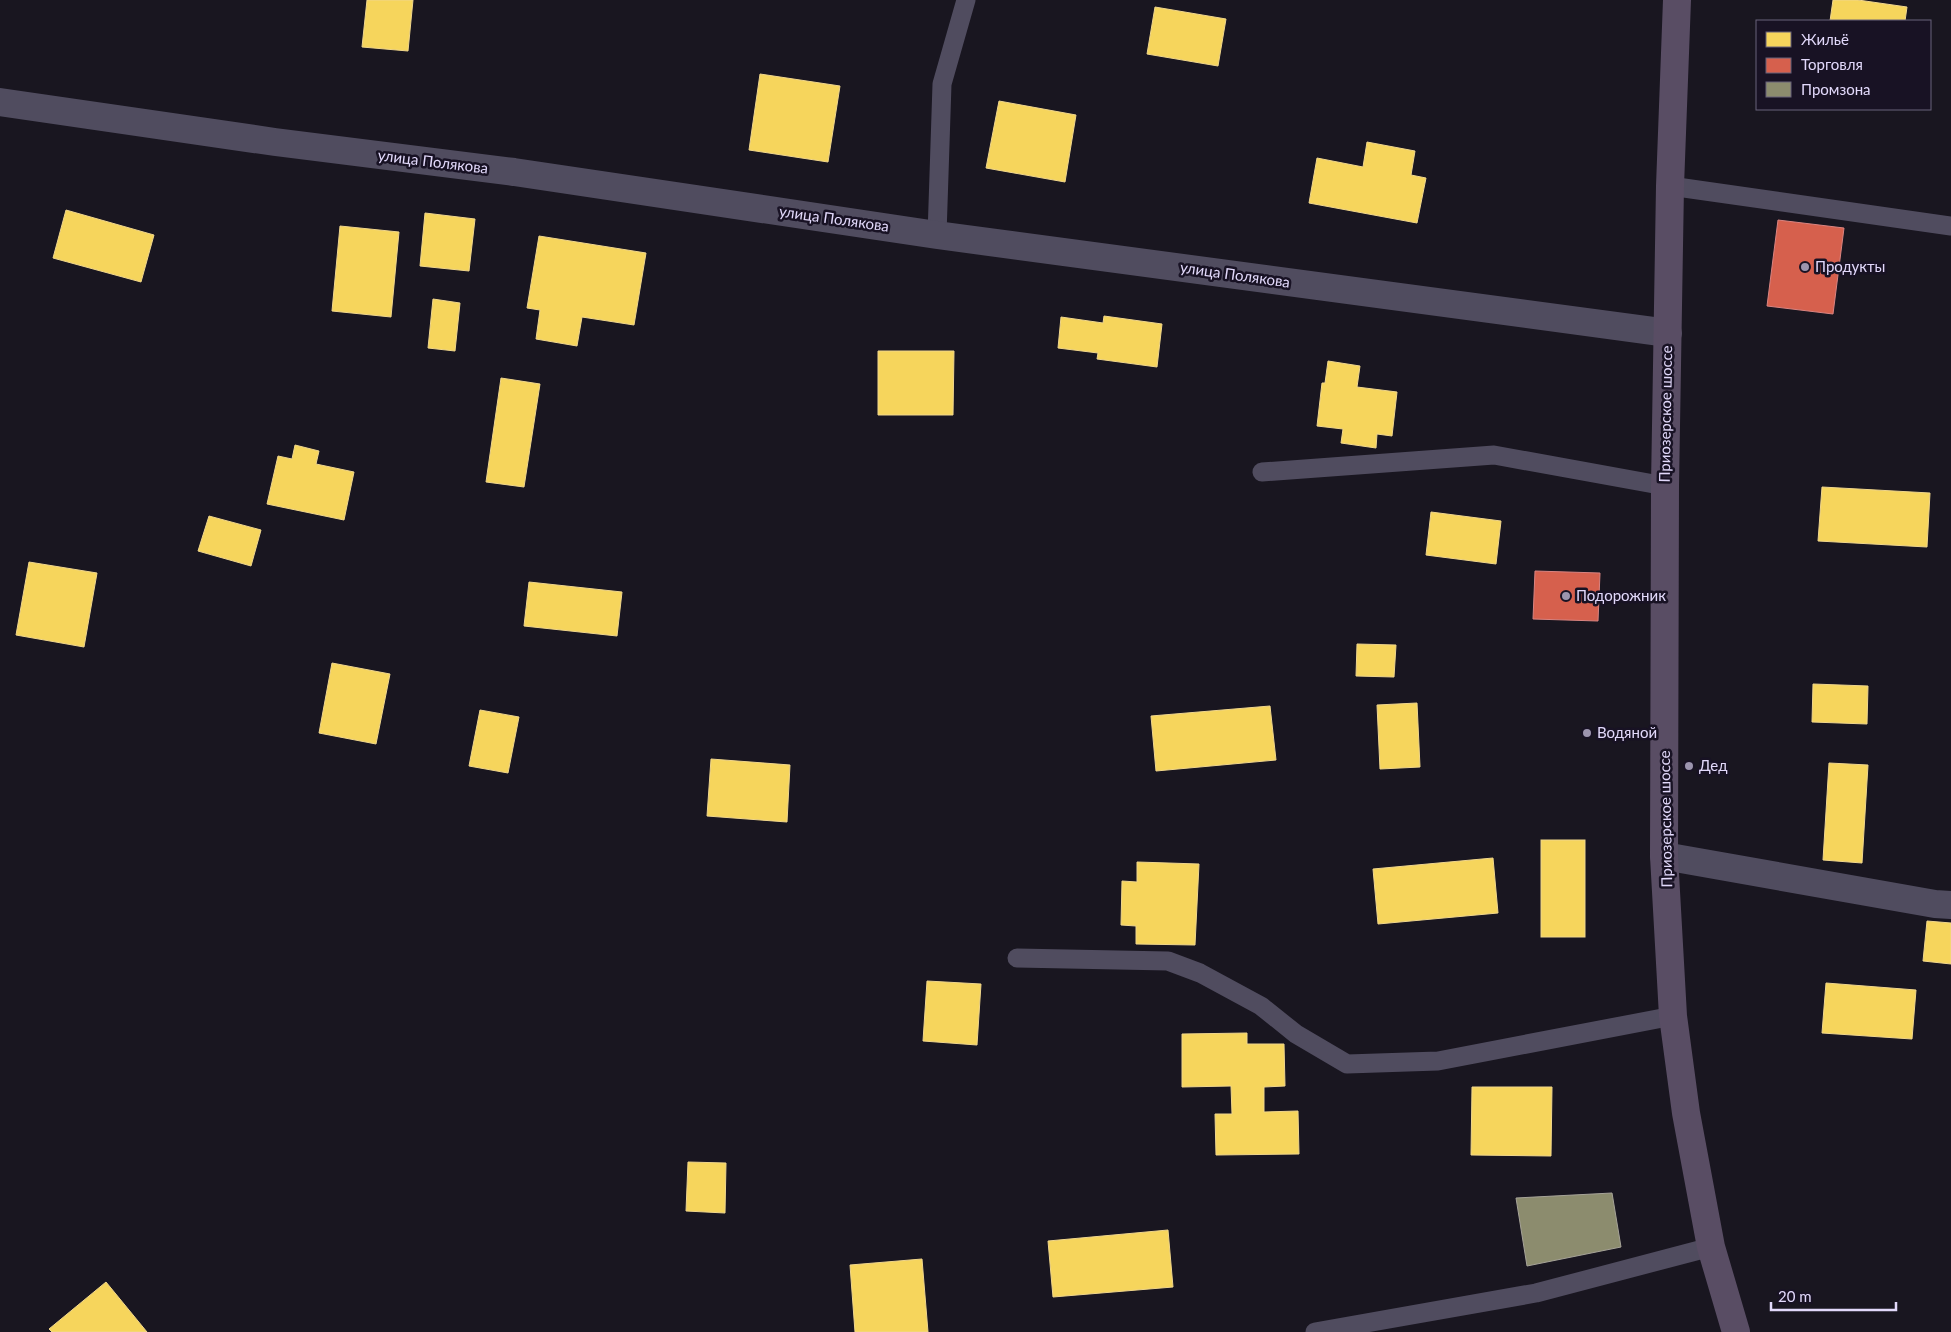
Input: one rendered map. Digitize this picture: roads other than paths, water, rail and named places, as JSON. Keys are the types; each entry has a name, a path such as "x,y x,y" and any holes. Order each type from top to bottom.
{"main road":[{"name":"Приозерское шоссе","path":"1677,0 1670,186 1665,486 1664,856 1674,1016 1686,1113 1711,1247 1736,1332"}],"street":[{"name":"улица Полякова","path":"0,102 276,142 514,172 936,235 1668,333"},
{"path":"1664,856 1951,905"}],"lane":[{"path":"936,235 942,84 966,0"},
{"path":"1670,186 1951,226"},
{"path":"1262,472 1494,455 1665,486"},
{"path":"1017,958 1168,961 1200,972 1261,1006 1296,1034 1348,1064 1438,1061 1674,1016"},
{"path":"1315,1332 1536,1293 1711,1247"}],"place":[{"name":"Продукты","path":"1805,267"},
{"name":"Подорожник","path":"1566,596"},
{"name":"Водяной","path":"1587,733"},
{"name":"Дед","path":"1689,766"}]}
